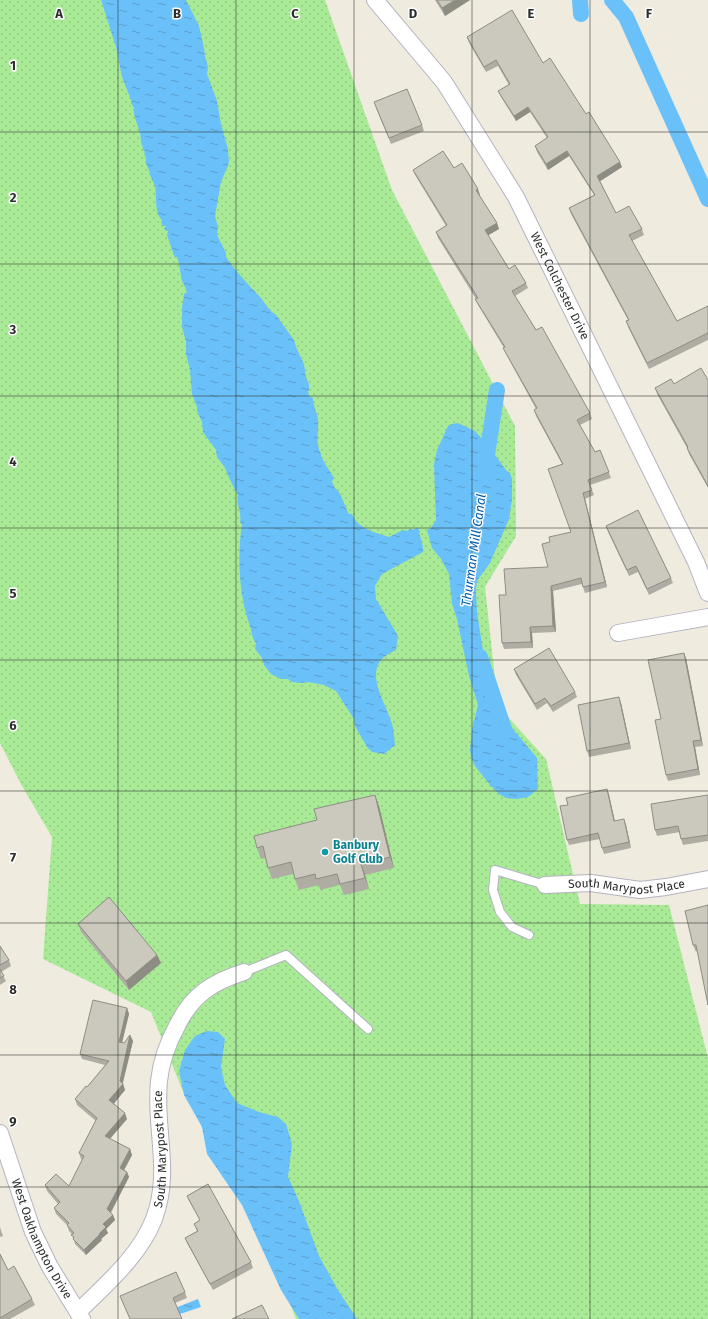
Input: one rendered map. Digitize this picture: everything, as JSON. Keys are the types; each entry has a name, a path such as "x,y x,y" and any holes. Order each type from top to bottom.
{"street":[{"name":"West Colchester Drive","path":"375,0 444,82 516,197 696,562 708,593"},
{"path":"618,633 708,617"},
{"name":"South Marypost Place","path":"545,885 591,883 640,890 666,888 708,879"},
{"name":"South Marypost Place","path":"80,1316 132,1258 154,1220 160,1197 163,1174 159,1082 163,1059 170,1039 193,1001 208,987 224,978 244,972"},
{"name":"West Oakhampton Drive","path":"0,1133 33,1232 50,1267 80,1316"}],"lane":[{"path":"529,935 512,927 500,912 493,890 495,870 545,885"},
{"path":"244,972 286,955 368,1029"}],"green space":[{"path":"0,0 325,0 392,190 515,426 516,536 485,587 498,706 546,759 580,904 669,905 708,1058 708,1319 296,1319 274,1261 182,1089 151,1012 43,959 52,837 22,786 0,743"}],"water":[{"path":"101,0 186,0 199,26 208,67 207,74 217,101 221,124 228,149 229,163 221,182 215,216 218,227 217,235 226,253 226,257 269,309 276,315 294,340 304,364 306,377 309,384 309,396 313,398 318,423 319,450 334,478 332,481 334,487 341,496 349,514 352,514 362,527 389,537 403,530 407,531 418,528 420,532 419,534 423,552 382,574 375,586 376,599 398,636 396,650 386,655 382,659 376,670 377,685 394,731 395,745 384,754 372,752 367,747 355,726 354,719 336,691 324,685 308,682 292,682 288,679 281,679 271,674 255,649 256,643 253,639 241,587 239,561 242,525 240,522 238,495 225,468 217,457 216,450 203,432 202,422 192,394 190,370 186,354 186,342 182,327 182,307 184,294 187,292 182,282 177,257 175,258 167,235 168,231 164,229 166,226 163,226 161,222 162,220 159,217 156,204 155,187 146,163 145,152 143,150 134,114 134,108 122,77 116,47"},
{"path":"458,423 475,431 510,473 512,479 512,499 509,519 490,563 477,581 476,589 477,613 490,693 498,711 537,758 538,789 528,797 517,799 506,798 499,794 475,766 472,760 470,751 472,729 478,705 469,676 457,619 452,604 449,574 441,559 432,548 427,530 431,528 436,520 434,464 437,450 448,426"},
{"path":"207,1031 218,1032 225,1039 221,1067 225,1085 237,1103 259,1112 278,1117 286,1124 292,1144 288,1177 299,1201 319,1256 338,1290 357,1319 299,1319 281,1290 242,1205 207,1154 202,1127 184,1095 179,1071 185,1050 195,1036"},
{"path":"198,1299 201,1307 177,1315 175,1308"}],"building":[{"path":"437,0 455,0 442,8"},
{"path":"512,10 543,63 550,58 586,114 589,112 620,162 597,176 616,213 629,206 642,229 629,235 677,321 708,306 708,333 647,363 626,321 629,320 569,208 595,195 567,151 546,164 535,146 548,137 528,107 514,116 498,91 510,84 496,60 484,67 467,37"},
{"path":"407,89 422,125 389,138 374,102"},
{"path":"443,151 454,168 462,163 478,189 476,190 497,223 485,230 509,269 515,265 526,283 512,291 536,330 542,327 590,413 577,420 595,452 600,450 609,472 588,480 592,490 583,493 605,582 583,587 581,578 551,586 553,626 530,627 531,642 502,643 499,595 506,595 504,569 548,567 542,544 550,542 549,537 571,532 548,469 563,464 534,410 537,408 503,348 505,347 475,299 478,298 436,232 447,225 413,170"},
{"path":"701,368 708,380 708,486 655,388 671,379 674,384"},
{"path":"638,510 671,578 647,589 636,566 627,570 606,526"},
{"path":"549,648 575,692 551,706 545,698 535,704 514,669"},
{"path":"684,653 701,740 693,741 698,769 666,775 655,720 661,719 648,660"},
{"path":"619,697 629,743 587,751 578,705"},
{"path":"607,789 614,821 624,819 629,842 602,848 598,833 567,840 560,806 568,805 566,798"},
{"name":"Banbury Golf Club","path":"375,795 390,857 361,864 365,878 340,884 337,874 316,879 315,874 295,879 291,862 268,868 263,846 257,848 254,836 317,820 314,809"},
{"path":"708,795 708,835 681,839 678,826 655,830 651,804"},
{"path":"109,897 157,955 126,981 78,924"},
{"path":"708,905 708,1005 696,945 693,945 685,911"},
{"path":"0,946 9,960 0,965"},
{"path":"0,969 4,976 0,978"},
{"path":"93,1000 127,1008 119,1042 124,1043 130,1035 120,1081 123,1084 109,1100 125,1113 105,1136 130,1149 120,1168 127,1172 107,1209 113,1215 103,1224 106,1227 84,1250 73,1239 74,1237 71,1235 74,1233 67,1225 69,1223 54,1208 60,1202 45,1185 56,1174 69,1186 84,1156 79,1153 97,1118 75,1099 109,1061 80,1054"},
{"path":"208,1184 251,1262 210,1284 185,1238 198,1231 194,1224 200,1220 187,1196"},
{"path":"0,1254 8,1270 14,1266 32,1299 0,1318"},
{"path":"176,1272 185,1292 173,1298 182,1319 130,1319 120,1296"},
{"path":"262,1305 269,1319 232,1319"}],"waterway":[{"name":"Thurman Mill Canal","path":"580,0 581,14"},
{"path":"612,0 626,17 708,199"},
{"name":"Thurman Mill Canal","path":"485,468 497,390"},
{"name":"Thurman Mill Canal","path":"480,657 505,732"}],"place":[{"name":"Banbury Golf Club","path":"325,852"}]}
